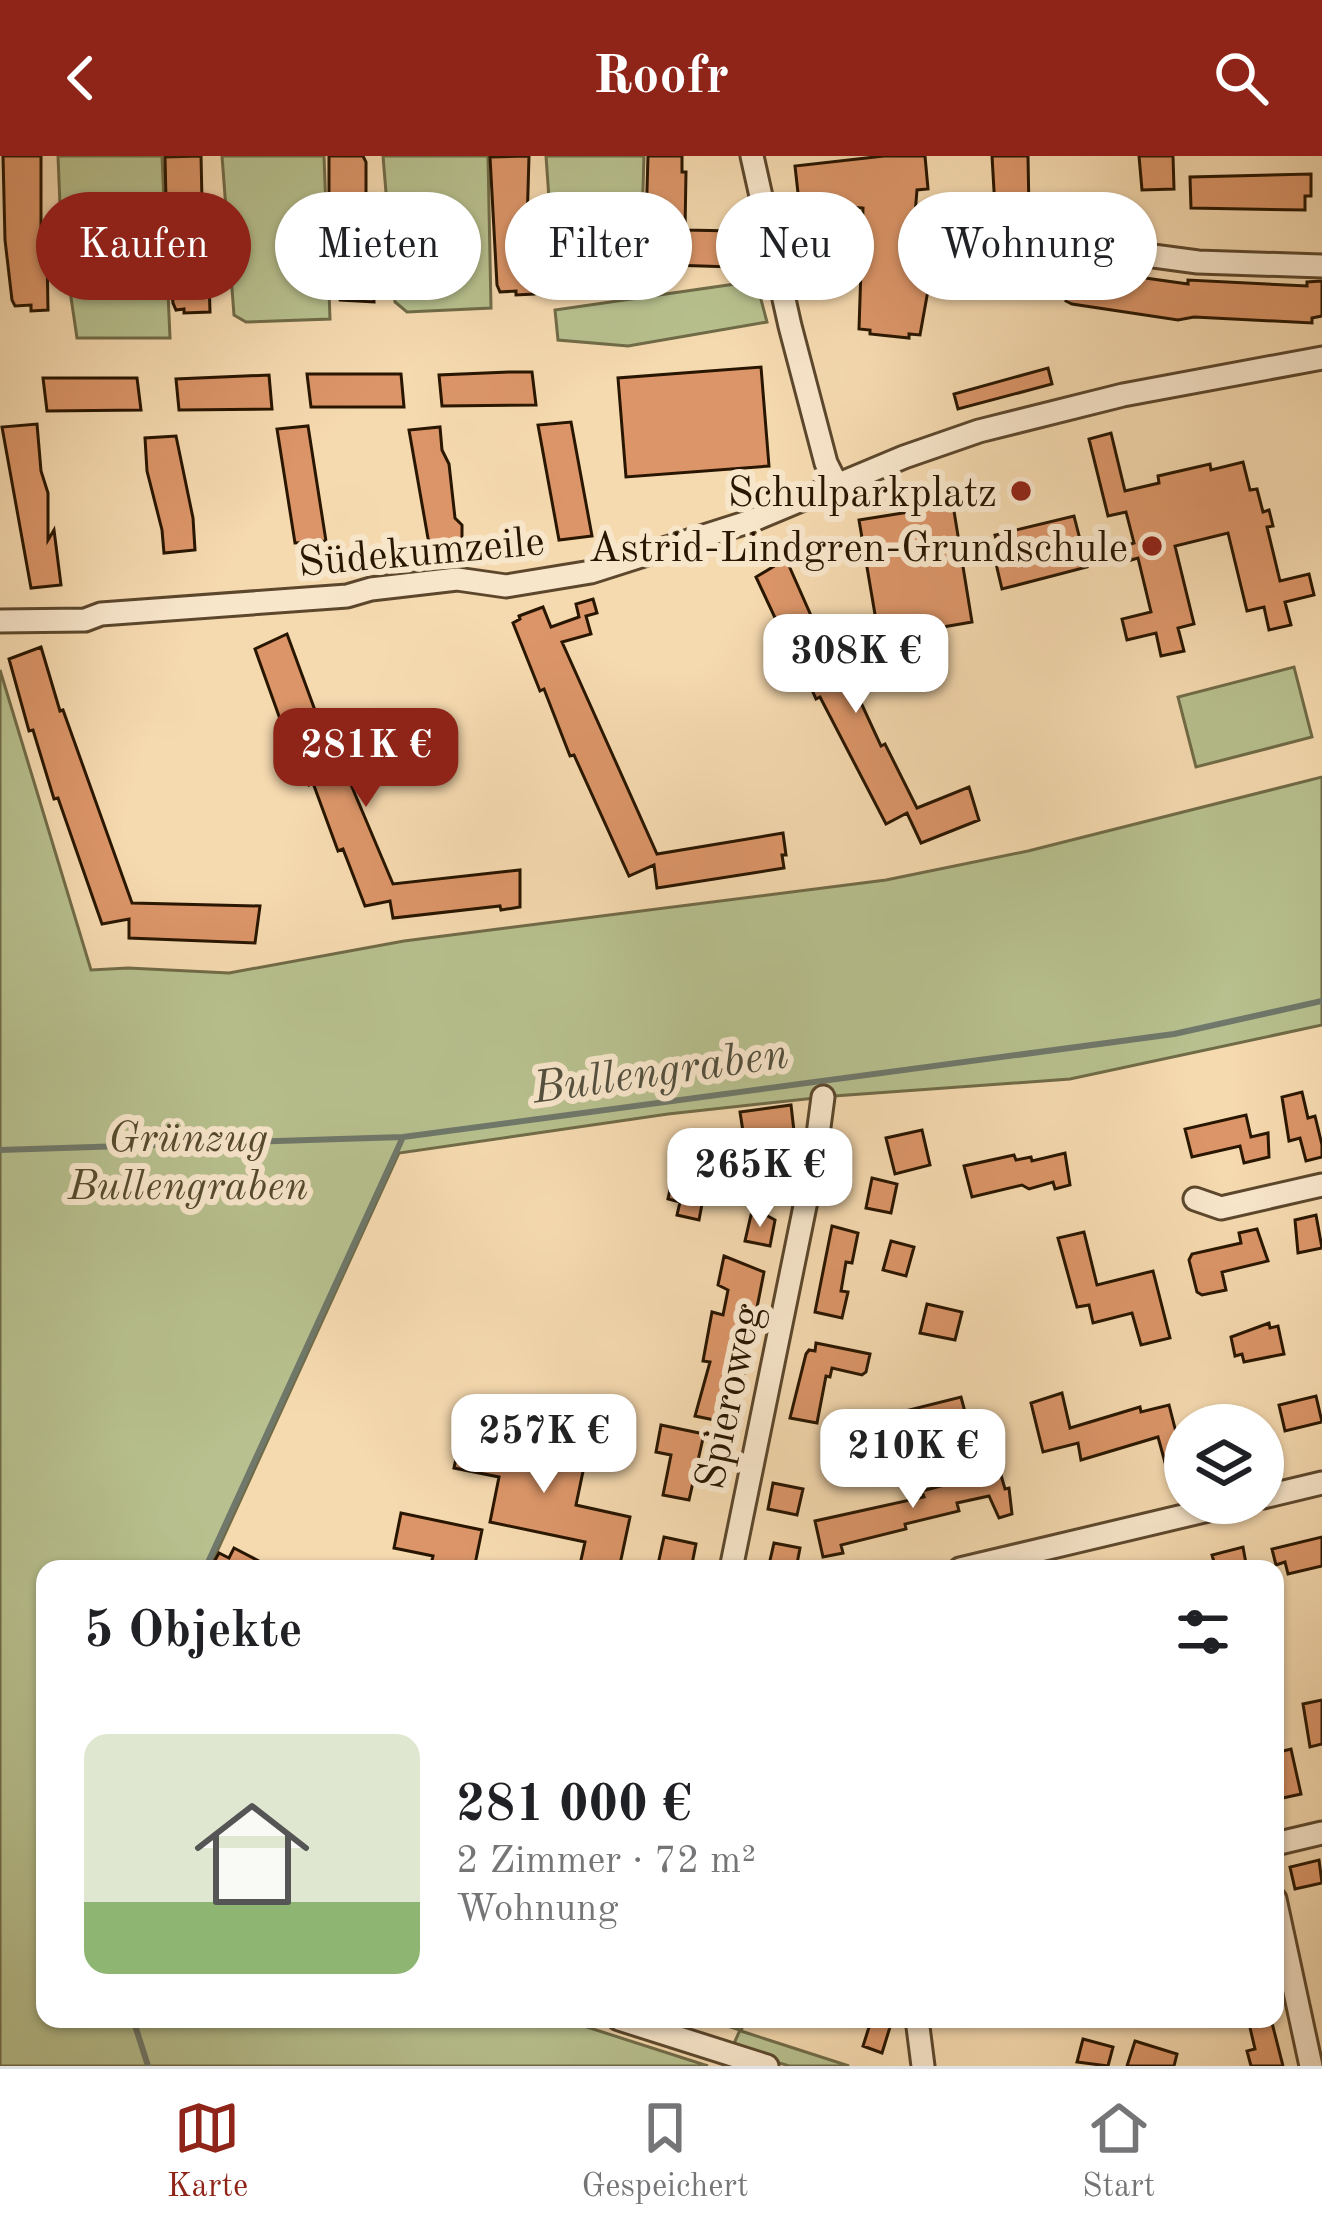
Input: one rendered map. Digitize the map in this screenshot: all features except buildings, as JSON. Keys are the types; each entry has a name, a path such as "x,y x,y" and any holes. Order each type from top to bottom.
{"street":[{"path":"752,156 790,326 826,463 837,485"},
{"path":"1157,256 1322,266"},
{"name":"Südekumzeile","path":"0,621 86,620 100,614 347,596 457,579 506,586 591,572 718,532 946,442 1019,419 1322,358"},
{"name":"Spieroweg","path":"733,1560 815,1157 823,1097"},
{"path":"1195,1199 1222,1208 1322,1185"},
{"path":"1284,1492 1322,1483"},
{"path":"998,1560 1164,1521"},
{"path":"1284,1842 1322,1833"},
{"path":"1284,1941 1311,2066"},
{"path":"647,2028 767,2066"},
{"path":"918,2028 923,2066"}],"green space":[{"path":"58,156 162,156 164,192 59,192"},
{"path":"222,156 324,156 325,192 275,192 275,300 329,300 330,319 246,322 234,315 233,300 251,300 251,192 225,192"},
{"path":"383,156 488,156 491,308 407,312 395,302 481,300 481,192 386,192"},
{"path":"546,156 644,156 643,192 549,192"},
{"path":"716,287 716,300 761,300 767,322 628,346 558,340 555,310 624,300 692,300 692,290"},
{"path":"71,300 168,300 170,338 77,338"},
{"path":"1294,667 1312,737 1196,767 1178,697"},
{"name":"Grünzug Bullengraben","path":"0,670 91,970 229,973 404,941 886,880 1028,851 1322,777 1322,1025 1070,1079 668,1114 399,1153 213,1560 36,1560 36,2028 590,2028 708,2066 0,2066"},
{"path":"734,2028 742,2028 849,2066 789,2066 732,2048 740,2030"}],"waterway":[{"name":"Bullengraben","path":"0,1150 403,1137 1174,1034 1322,1001"},
{"path":"209,1560 403,1137"},
{"path":"136,2028 148,2066"}],"place":[{"name":"Schulparkplatz","path":"1021,491"},
{"name":"Astrid-Lindgren-Grundschule","path":"1152,546"}]}
